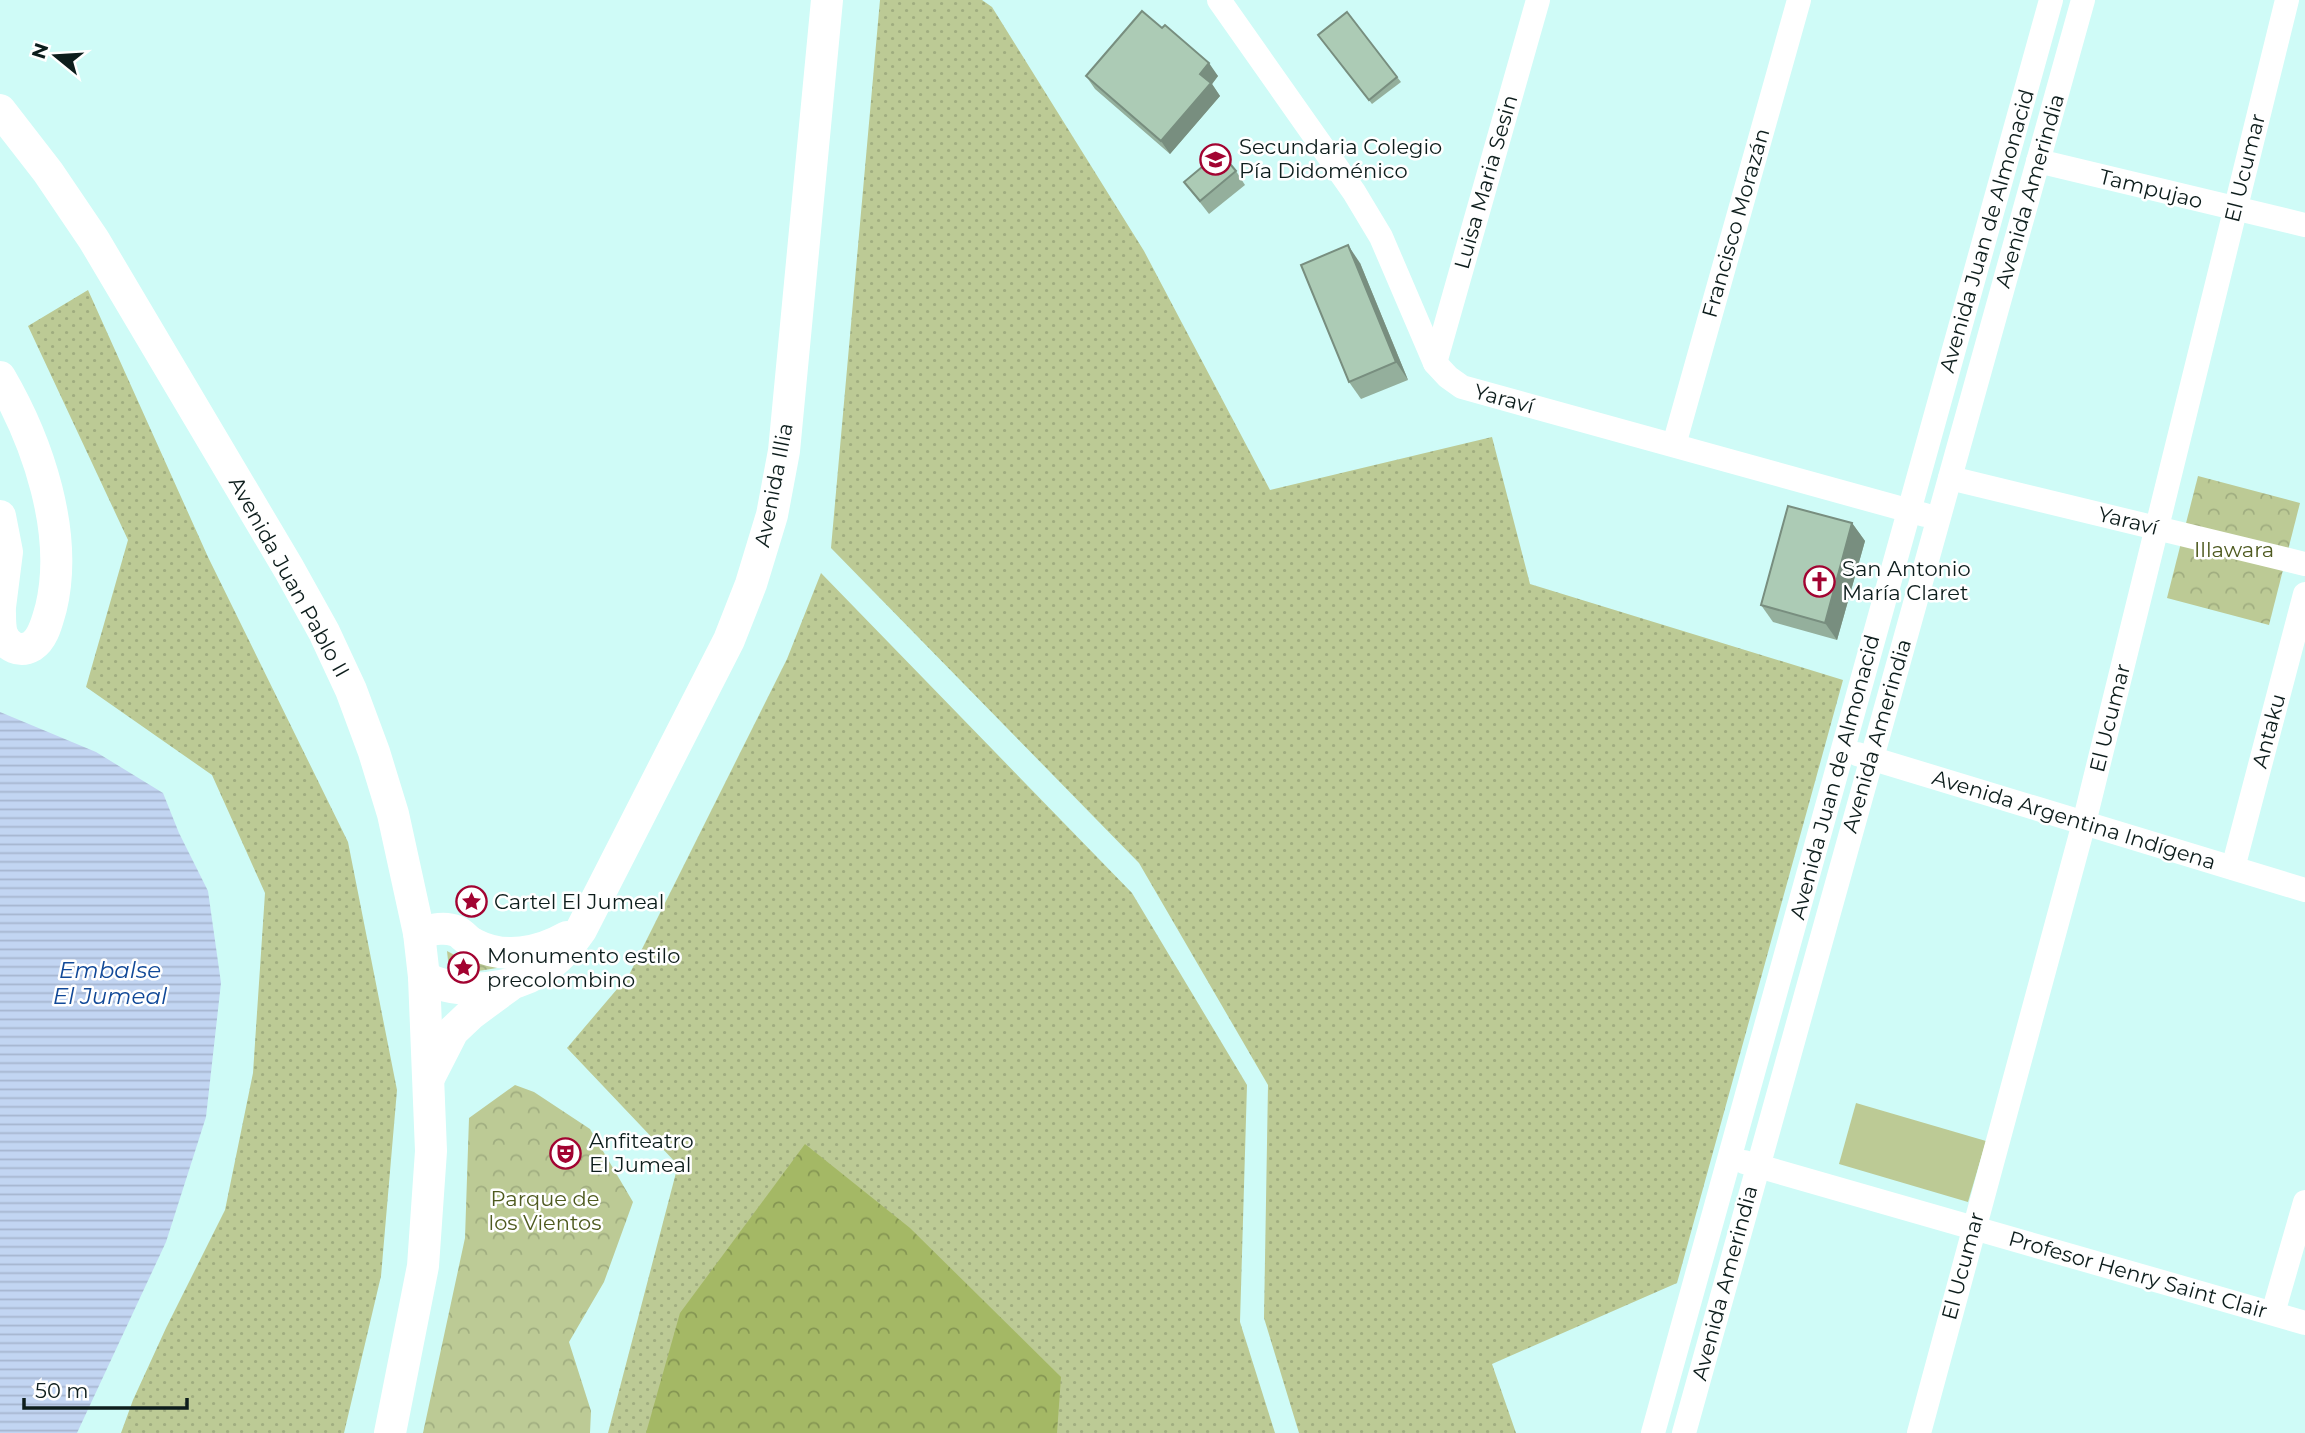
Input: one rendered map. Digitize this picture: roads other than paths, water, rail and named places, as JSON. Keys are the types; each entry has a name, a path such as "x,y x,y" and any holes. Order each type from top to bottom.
{"main road":[{"name":"Avenida Illia","path":"429,1078 453,1031 514,982 546,968 565,952 581,930 729,640 751,584 772,515 784,451 827,0"},
{"name":"Avenida Juan Pablo II","path":"0,110 48,172 94,240 324,632 351,690 374,752 396,826 419,933 424,977 430,1150 423,1266 390,1433"},
{"path":"0,377 36,450 50,508 57,561 54,594 47,625 39,640 22,650 11,647 2,634 0,613"},
{"path":"0,516 7,552 0,607"},
{"path":"419,933 438,928 457,932 472,944 494,952 519,954 553,946 581,930"},
{"name":"Avenida Illia","path":"424,977 449,988 470,990 514,982"}],"street":[{"name":"Yaraví","path":"1219,0 1354,192 1381,237 1435,363 1448,377 1462,387 1938,519"},
{"name":"Luisa Maria Sesin","path":"1435,363 1538,0"},
{"name":"Francisco Morazán","path":"1674,445 1799,0"},
{"name":"Avenida Juan de Almonacid","path":"1653,1433 2051,0"},
{"name":"Avenida Amerindia","path":"1684,1433 2083,0"},
{"name":"El Ucumar","path":"1919,1433 2084,823 2287,0"},
{"name":"Tampujao","path":"2038,161 2305,225"},
{"name":"Yaraví","path":"1950,478 2305,564"},
{"name":"Antaku","path":"2233,868 2305,594"},
{"name":"Avenida Argentina Indígena","path":"1843,749 2305,890"},
{"name":"Profesor Henry Saint Clair","path":"1729,1158 2305,1323"},
{"path":"2273,1313 2305,1202"}],"water":[{"name":"Embalse El Jumeal","path":"0,712 96,752 163,793 179,833 208,891 221,983 206,1117 166,1242 77,1433 0,1433"}],"place":[{"name":"Secundaria Colegio Pía Didoménico","path":"1216,159"},
{"name":"San Antonio María Claret","path":"1819,581"},
{"name":"Cartel El Jumeal","path":"471,902"},
{"name":"Monumento estilo precolombino","path":"464,968"},
{"name":"Anfiteatro El Jumeal","path":"566,1153"}],"park label":[{"name":"Illawara","path":"2234,550"},
{"name":"Parque de los Vientos","path":"545,1211"}]}
